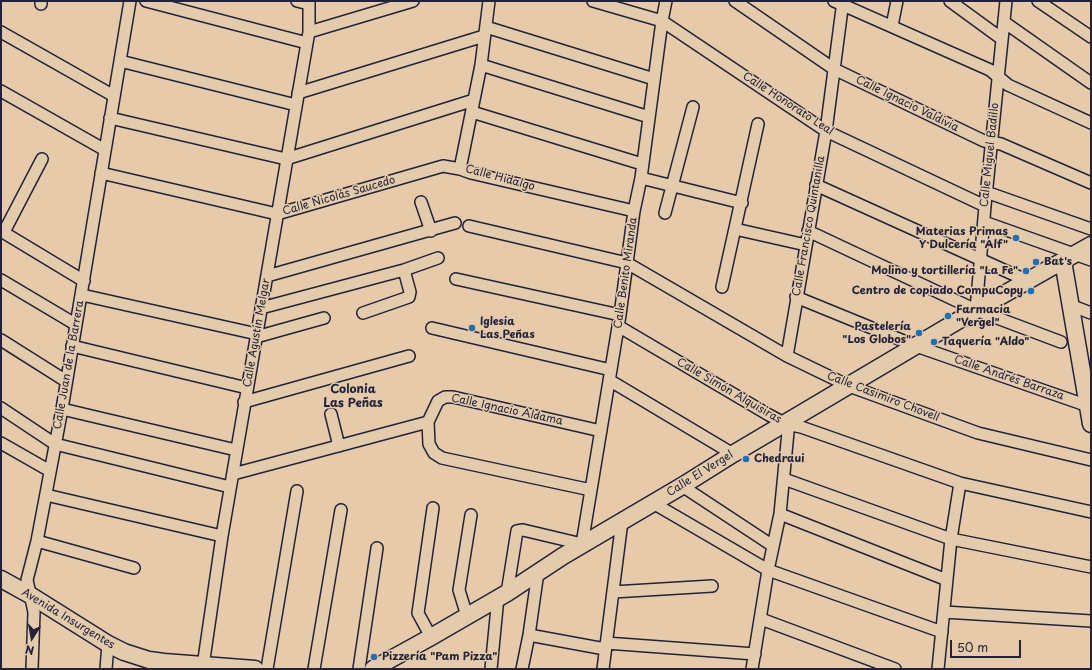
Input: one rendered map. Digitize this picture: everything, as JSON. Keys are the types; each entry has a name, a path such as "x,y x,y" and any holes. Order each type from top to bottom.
{"street":[{"name":"Calle Juan de la Barrera","path":"32,669 34,612 27,580 37,541 62,408 130,1"},
{"path":"146,1 308,37 413,1"},
{"path":"297,1 309,2"},
{"name":"Calle Hidalgo","path":"489,1 481,66 460,169 471,173 634,211"},
{"name":"Calle Honorato Leal","path":"593,1 662,21 826,131 985,206"},
{"name":"Calle Benito Miranda","path":"582,544 602,431 634,211 641,178 666,1"},
{"name":"Calle Ignacio Valdivia","path":"735,1 834,69 984,141 1001,144 1091,183"},
{"path":"892,26 896,1"},
{"path":"950,1 1002,38"},
{"name":"Calle Miguel Badillo","path":"976,310 986,192 1006,1"},
{"path":"1038,1 1091,37"},
{"name":"Calle Agustín Melgar","path":"203,666 244,402 308,37 309,2"},
{"path":"840,2 990,70 1008,85 1091,123"},
{"name":"Calle Francisco Quintanilla","path":"787,356 796,297 826,131 834,69 840,2"},
{"path":"1004,22 1091,83"},
{"path":"298,93 485,31 654,79"},
{"path":"1,32 114,96"},
{"path":"120,61 296,105"},
{"path":"481,66 649,117"},
{"path":"1,91 105,150"},
{"path":"110,118 286,159 474,100"},
{"path":"665,213 693,107"},
{"path":"472,112 642,164"},
{"path":"722,287 742,203 758,124"},
{"path":"42,159 2,231 84,281"},
{"name":"Calle Nicolás Saucedo","path":"101,173 277,214 443,166 460,169"},
{"path":"641,178 742,203"},
{"path":"816,185 1028,281"},
{"path":"986,192 1091,228"},
{"path":"421,202 431,231"},
{"path":"984,222 1069,258 1091,260"},
{"path":"267,276 455,223"},
{"name":"Calle Casimiro Chovell","path":"469,226 627,263 787,356 849,386 978,433 1091,460"},
{"path":"735,229 806,245"},
{"path":"808,231 976,310 1061,342"},
{"name":"Calle El Vergel","path":"373,669 503,595 582,544 976,310 1091,245"},
{"path":"261,308 404,270 438,258"},
{"path":"1069,258 1070,305 1085,355 1091,424"},
{"path":"363,313 409,297 410,292 404,270"},
{"name":"Calle Simón Alquisiras","path":"456,279 619,321 769,416 786,424 801,427 960,483 1091,512"},
{"path":"1,280 75,324"},
{"path":"82,295 256,335 324,318"},
{"name":"Calle Andrés Barraza","path":"796,297 916,346 1089,406"},
{"path":"1070,305 1091,313"},
{"path":"432,328 610,375 733,454"},
{"path":"1,340 66,381"},
{"path":"72,346 247,388"},
{"path":"244,402 409,356"},
{"name":"Calle Ignacio Aldama","path":"591,490 442,458 434,453 429,444 428,422 438,401 445,397 453,397 602,431"},
{"path":"1,408 55,444 230,487"},
{"path":"62,408 236,450"},
{"path":"331,414 339,446"},
{"path":"233,474 428,422"},
{"path":"752,669 768,570 780,514 788,432 786,424"},
{"path":"1,442 50,471"},
{"path":"784,479 951,539 1091,567"},
{"path":"938,669 951,539 960,483"},
{"path":"682,486 773,546"},
{"path":"267,669 297,491"},
{"path":"46,495 222,536"},
{"path":"653,503 768,570 942,632"},
{"path":"431,637 418,613 433,508"},
{"path":"314,669 341,510"},
{"path":"780,514 947,580"},
{"path":"467,616 459,590 471,515"},
{"path":"603,669 622,521"},
{"path":"491,669 503,595 517,531 523,530 582,544"},
{"path":"37,541 134,568"},
{"path":"359,669 377,548"},
{"path":"522,669 529,635 538,572"},
{"name":"Avenida Insurgentes","path":"1,579 30,595 108,644 148,664 255,669"},
{"path":"613,592 712,586"},
{"path":"944,612 1091,621"},
{"path":"760,619 896,669"},
{"path":"529,635 606,646 754,654"},
{"path":"106,669 108,644"}],"place":[{"name":"Materias Primas Y Dulcería \"Alf\"","path":"1016,238"},
{"name":"Bat's","path":"1036,262"},
{"name":"Molino y tortillería \"La Fe\"","path":"1026,271"},
{"name":"Centro de copiado CompuCopy","path":"1031,291"},
{"name":"Farmacia \"Vergel\"","path":"948,316"},
{"name":"Iglesia Las Peñas","path":"472,328"},
{"name":"Pastelería \"Los Globos\"","path":"919,333"},
{"name":"Taquería \"Aldo\"","path":"934,342"},
{"name":"Chedraui","path":"746,459"},
{"name":"Pizzería \"Pam Pizza\"","path":"374,657"}],"district":[{"name":"Colonia Las Peñas","path":"353,397"}]}
